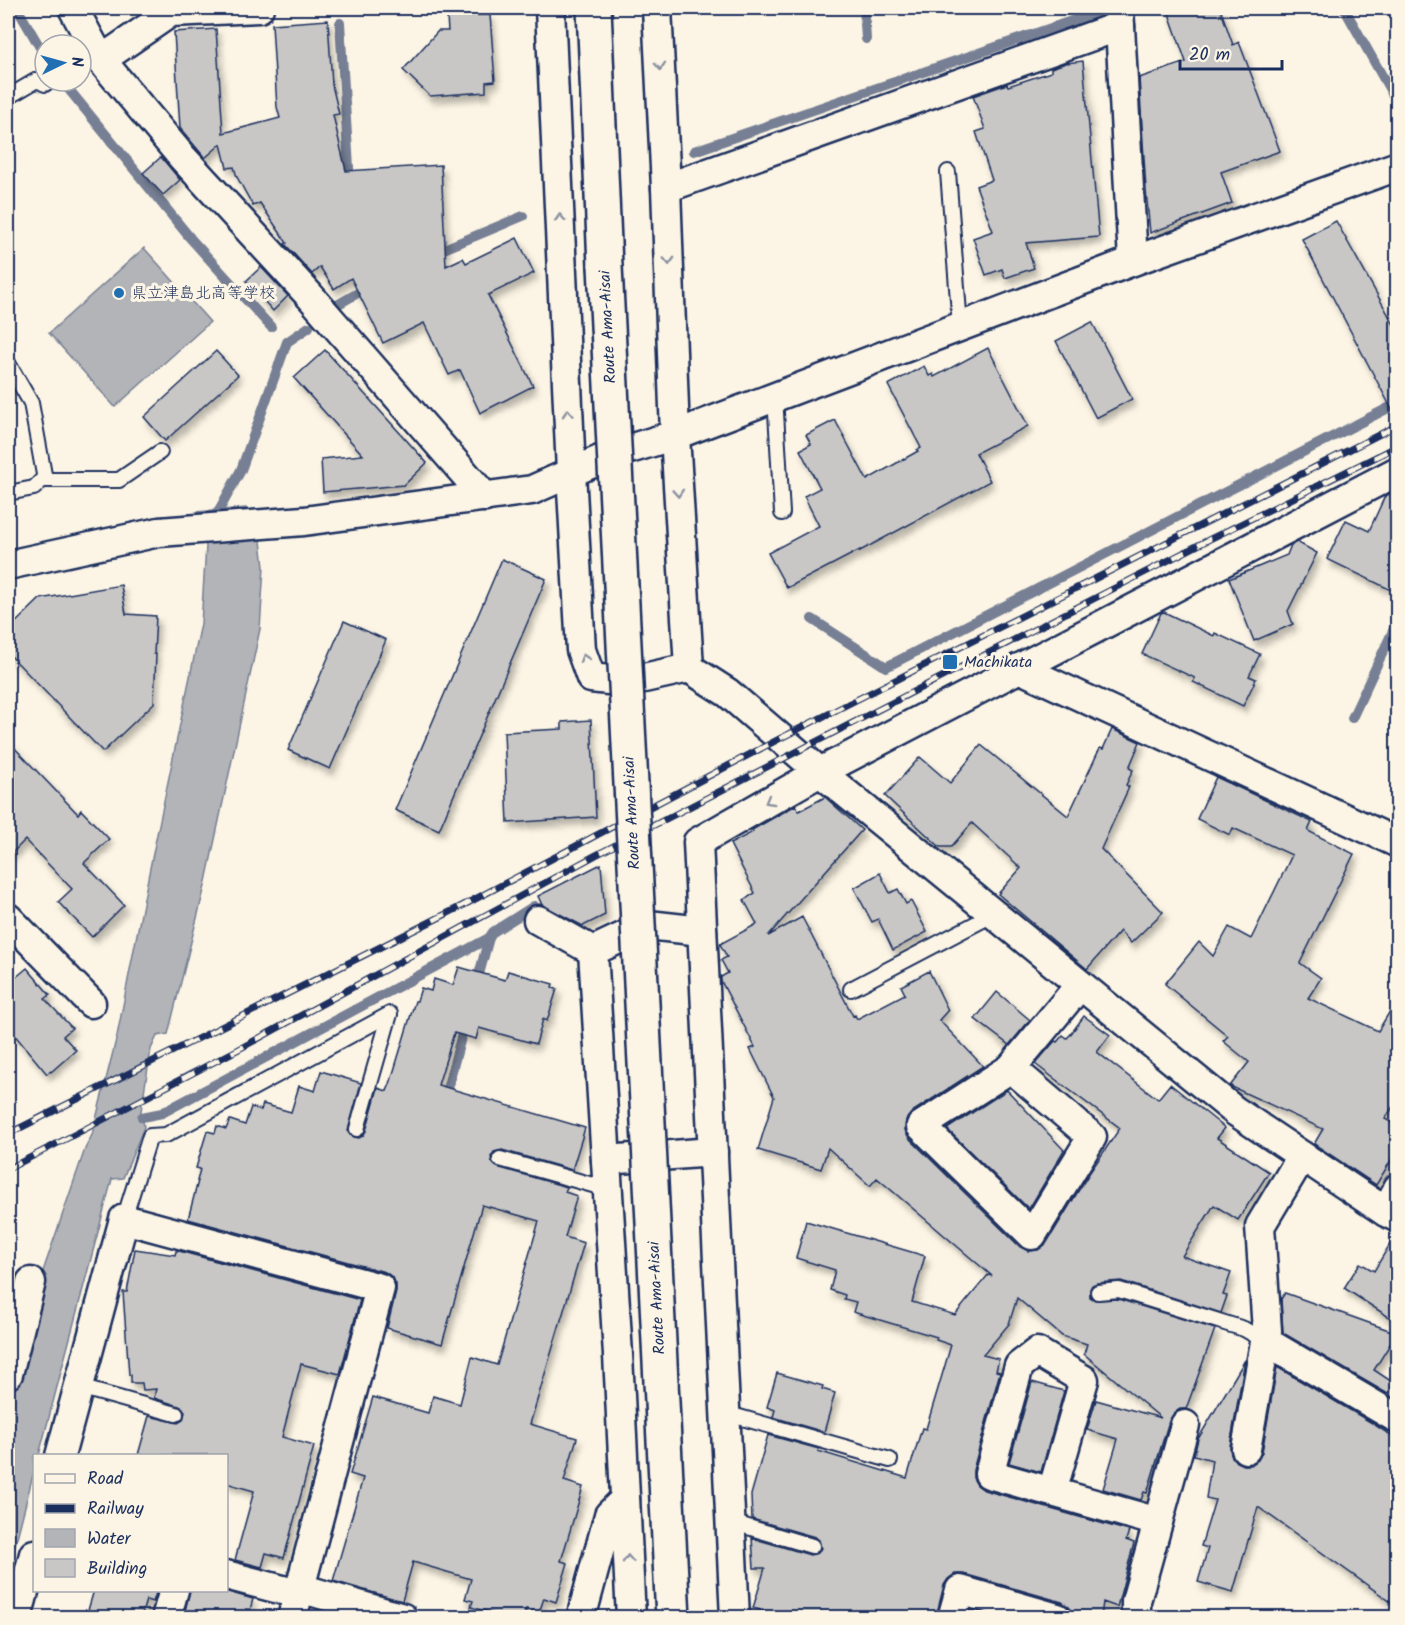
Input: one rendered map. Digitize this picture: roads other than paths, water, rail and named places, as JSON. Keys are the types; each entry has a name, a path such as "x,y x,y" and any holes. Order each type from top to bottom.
{"main road":[{"name":"Route Ama-Aisai","path":"594,8 672,1617"}],"street":[{"path":"73,8 83,33"},
{"path":"93,54 170,10 259,8"},
{"path":"550,8 581,650 591,678 626,682 689,668 728,693 820,772 1235,1111 1302,1156 1394,1206"},
{"path":"657,8 675,435 689,668"},
{"path":"666,188 1119,16 1133,261"},
{"path":"93,56 310,296 485,497"},
{"path":"8,565 159,532 304,521 532,490 613,454 675,435 1133,261 1398,166"},
{"path":"735,1617 698,842 820,772 1398,471"},
{"path":"1019,668 1398,843"},
{"path":"8,918 91,1003"},
{"path":"538,920 593,951"},
{"path":"593,951 648,926 702,932"},
{"path":"593,951 618,1355 631,1617"},
{"path":"1011,1068 1092,1137 1032,1235 921,1126 1011,1068 1080,985"},
{"path":"606,1160 713,1152"},
{"path":"1246,1449 1267,1331 1260,1226 1302,1156"},
{"path":"60,1454 124,1219 380,1288 297,1600"},
{"path":"8,1374 31,1282"},
{"path":"1265,1341 1398,1419"},
{"path":"1052,1492 1084,1380 1037,1352 1019,1366 989,1474 1052,1492 1158,1522"},
{"path":"1136,1617 1136,1601 1185,1425"},
{"path":"580,1617 609,1515 625,1499"},
{"path":"17,1617 33,1558"},
{"path":"228,1576 297,1600 399,1617"},
{"path":"952,1617 960,1590 1057,1617"},
{"path":"166,1617 173,1592"}],"lane":[{"path":"8,96 33,82"},
{"path":"948,172 960,326"},
{"path":"8,363 31,404 45,480"},
{"path":"775,396 782,513"},
{"path":"8,493 34,488 42,480 119,480 160,452"},
{"path":"851,989 994,914"},
{"path":"124,1219 150,1136 166,1134 390,1014 357,1129"},
{"path":"500,1159 608,1189"},
{"path":"1098,1292 1119,1290 1244,1329 1265,1341"},
{"path":"79,1387 176,1414"},
{"path":"725,1413 890,1460"},
{"path":"730,1522 812,1545"}],"water":[{"path":"144,248 210,322 115,407 49,333"},
{"path":"246,508 261,541 264,567 260,629 205,886 168,1034 157,1036 151,1049 141,1111 144,1127 123,1178 112,1179 39,1454 33,1454 33,1475 8,1573 8,1396 40,1280 85,1149 92,1135 117,1036 201,624 206,546 196,512"}],"waterway":[{"path":"17,8 33,35"},
{"path":"864,8 866,39"},
{"path":"694,151 1109,8"},
{"path":"1344,8 1398,104"},
{"path":"340,23 350,184"},
{"path":"72,93 191,239 271,327"},
{"path":"432,254 523,216"},
{"path":"337,305 370,286"},
{"path":"220,523 218,512 241,470 287,342 309,327"},
{"path":"812,619 886,667 1398,403"},
{"path":"1352,718 1398,620"},
{"path":"142,1117 162,1113 489,938 493,932 534,906"},
{"path":"476,985 489,938"},
{"path":"444,1100 465,1023"}],"railway":[{"path":"8,1134 462,906 779,739 1398,425"},
{"path":"8,1169 239,1049 596,855 1208,540 1398,446"}],"place":[{"name":"県立津島北高等学校","path":"119,293"},
{"name":"Machikata","path":"950,662"}]}
